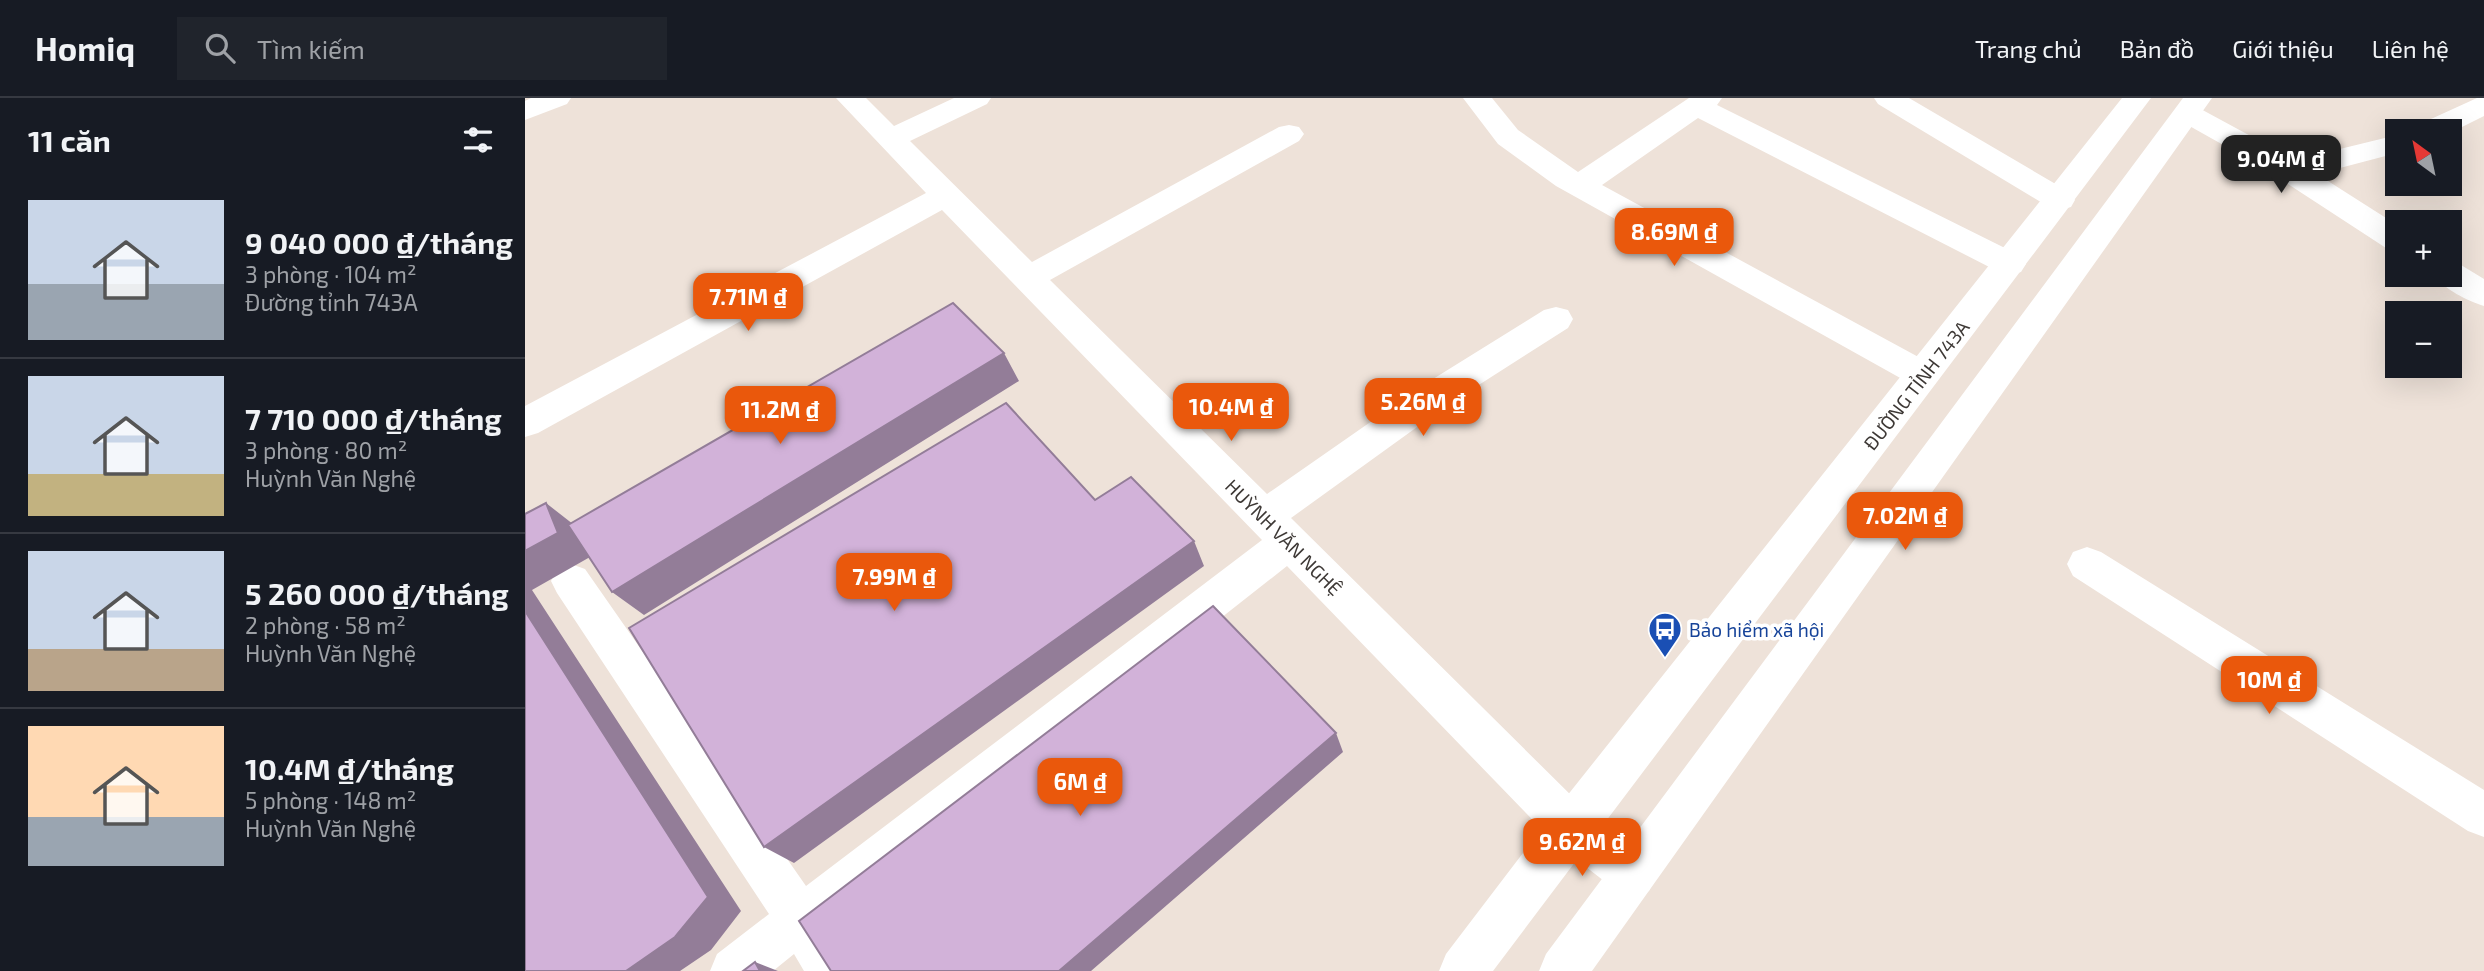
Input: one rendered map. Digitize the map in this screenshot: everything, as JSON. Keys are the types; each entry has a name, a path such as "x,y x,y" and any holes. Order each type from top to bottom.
{"street":[{"path":"525,111 557,98"},
{"name":"HUỲNH VĂN NGHỆ","path":"850,98 1571,827 1633,875"},
{"path":"890,139 977,98"},
{"path":"1478,98 1508,137 1579,186 1923,375"},
{"path":"1888,98 2060,201"},
{"name":"ĐƯỜNG TỈNH 743A","path":"1463,971 1571,827 2060,201 2137,98"},
{"path":"1579,186 1702,102 2010,264"},
{"path":"1563,971 2192,105 2385,232"},
{"path":"2455,119 2484,105"},
{"path":"1028,278 1289,134"},
{"path":"2291,171 2385,147"},
{"path":"525,423 946,195"},
{"path":"2462,280 2484,294"},
{"path":"734,971 801,920 1437,394 1556,319"},
{"path":"2087,564 2484,815"},
{"path":"571,581 630,642 832,971"}],"building":[{"path":"953,303 1004,353 612,592 568,525"},
{"path":"1006,403 1095,500 1131,477 1194,541 764,847 629,628"},
{"path":"546,503 558,533 525,551 525,514"},
{"path":"1213,606 1336,733 1059,971 831,971 799,921"},
{"path":"525,611 708,897 675,937 626,971 525,971"},
{"path":"755,962 760,971 743,971"}],"place":[{"name":"Bảo hiểm xã hội","path":"1665,659"}]}
